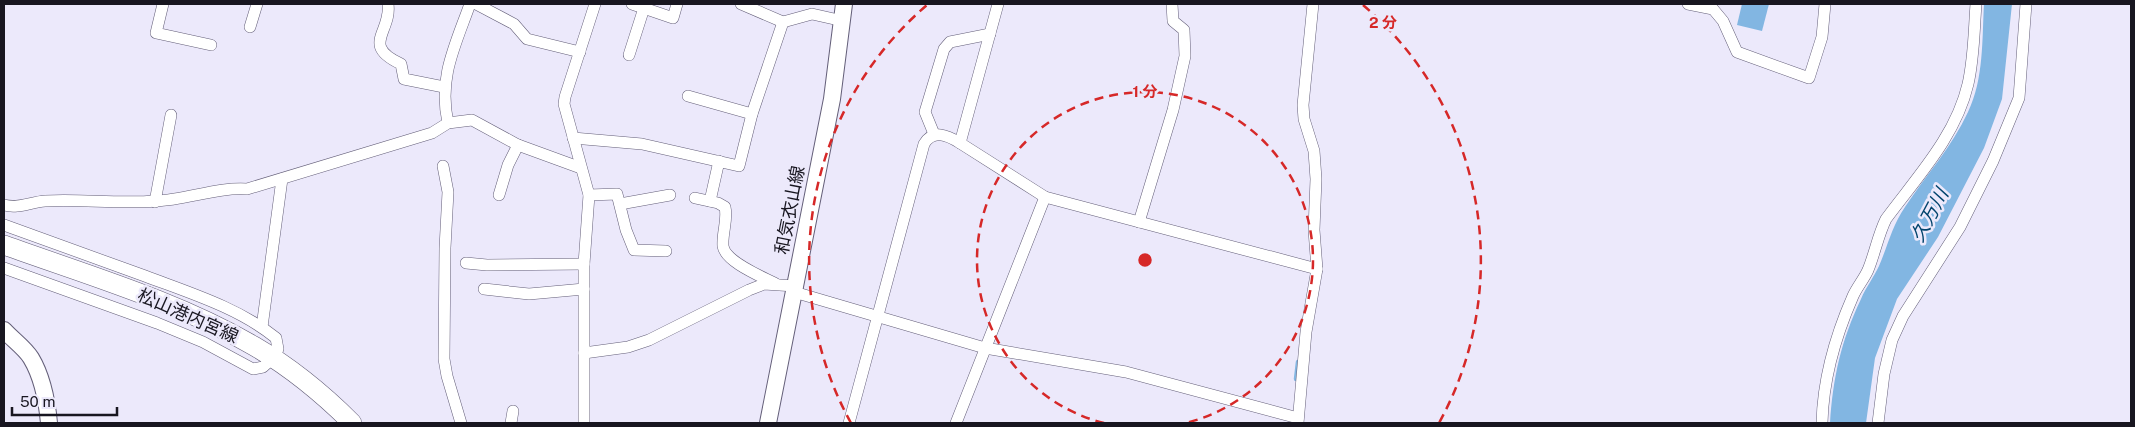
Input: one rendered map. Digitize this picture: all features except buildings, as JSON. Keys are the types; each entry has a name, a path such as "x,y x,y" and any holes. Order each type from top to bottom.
{"main road":[{"name":"和気衣山線","path":"768,423 832,99 844,4"},
{"name":"松山港内宮線","path":"4,245 192,315 227,331 273,358 320,393 352,423"},
{"path":"4,330 31,357 41,380 47,404 49,423"}],"street":[{"path":"163,4 156,33 211,46"},
{"path":"250,27 257,4"},
{"path":"388,4 380,49 388,58 401,64 404,79 444,88"},
{"path":"448,123 444,88 449,63 470,4"},
{"path":"476,4 514,24 527,39 580,52"},
{"path":"584,423 584,264 589,196 564,104 595,4"},
{"path":"632,4 673,18 677,4"},
{"path":"741,4 783,22 812,14 842,21"},
{"path":"960,143 998,4"},
{"path":"1139,222 1174,110 1185,56 1184,30 1173,21 1172,4"},
{"path":"584,353 628,347 649,340 749,290 764,284 777,285 984,348 1126,372 1298,420 1306,332 1316,269 1314,230 1316,179 1314,151 1304,119 1303,104 1313,4"},
{"path":"1688,4 1713,9 1723,21 1738,52 1809,78 1822,37 1825,4"},
{"path":"1822,423 1826,384 1834,346 1854,294 1867,272 1880,231 1886,219 1943,142 1956,121 1963,102 1971,67 1976,4"},
{"path":"1878,423 1884,374 1892,340 1903,316 1960,227 1993,161 2019,98 2026,4"},
{"path":"629,55 644,8"},
{"path":"573,138 642,144 739,166 752,114 783,22"},
{"path":"934,134 925,112 944,49 950,42 990,34"},
{"path":"688,96 752,114"},
{"path":"156,202 171,114"},
{"path":"4,205 17,206 44,201 156,202 187,198 234,188 247,189 432,133 448,123 472,120 518,145 582,168"},
{"path":"849,423 924,144 934,134 948,136 1045,197 1316,269"},
{"path":"499,195 508,166 518,145"},
{"path":"710,201 719,161"},
{"path":"443,166 448,192 445,248 444,359 461,423"},
{"path":"262,327 282,179"},
{"path":"589,196 617,194 626,230 634,250 666,251"},
{"path":"620,204 670,195"},
{"path":"956,423 1045,197"},
{"path":"695,198 725,207 727,214 723,247 728,255 737,263 777,285"},
{"path":"4,225 187,292 228,309 262,327 276,338 278,349 273,358 263,367 253,369 203,342 157,323 4,268"},
{"path":"466,263 487,265 584,264"},
{"path":"484,290 529,294 584,289"},
{"path":"511,423 513,411"}],"water":[{"path":"1742,4 1769,4 1762,31 1737,25"},
{"name":"久万川","path":"1984,4 2012,4 2002,99 1984,148 1938,237 1897,299 1875,358 1866,423 1830,423 1833,390 1839,360 1854,314 1879,266 1893,228 1913,195 1962,125 1973,99 1980,73"}],"waterway":[{"path":"1296,379 1298,362"}]}
